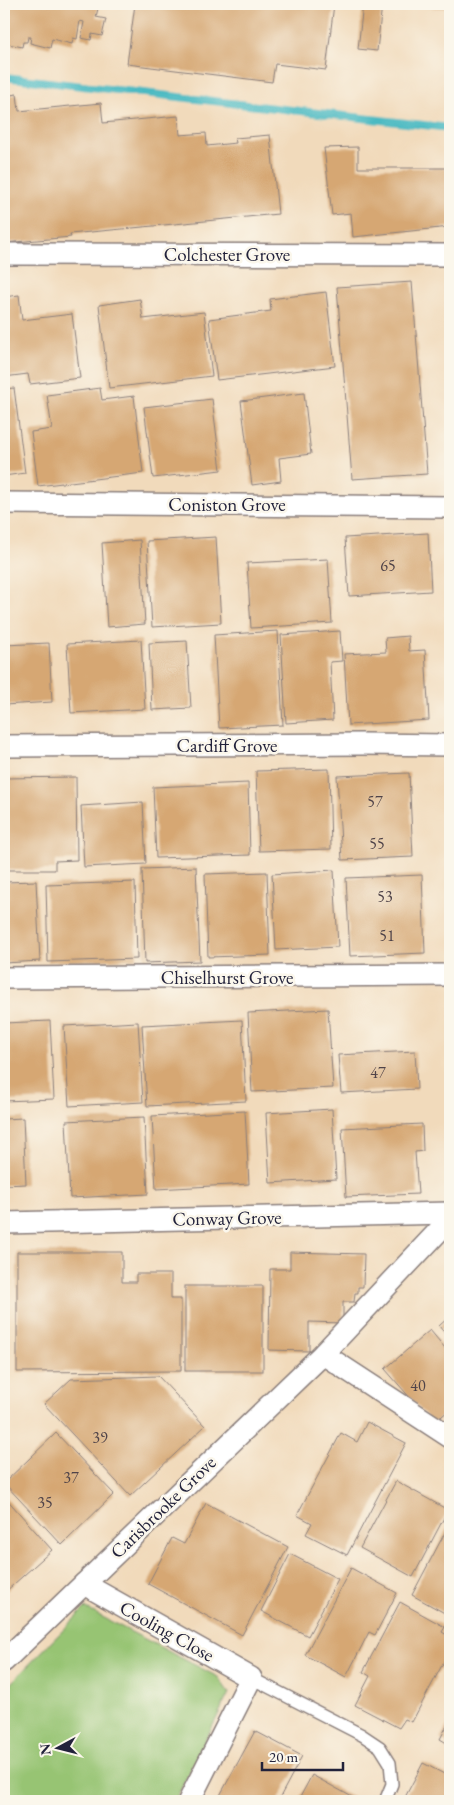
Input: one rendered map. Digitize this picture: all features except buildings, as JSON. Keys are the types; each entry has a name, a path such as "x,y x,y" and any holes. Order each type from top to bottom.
{"street":[{"name":"Colchester Grove","path":"4,254 450,255"},
{"name":"Coniston Grove","path":"4,503 450,507"},
{"name":"Cardiff Grove","path":"4,746 450,745"},
{"name":"Chiselhurst Grove","path":"4,978 450,975"},
{"name":"Conway Grove","path":"4,1223 450,1213"},
{"name":"Carisbrooke Grove","path":"4,1661 323,1354 450,1220"},
{"path":"323,1354 450,1437"},
{"name":"Cooling Close","path":"84,1584 251,1678"},
{"path":"189,1801 251,1678"}],"lane":[{"name":"Cooling Close","path":"251,1678 362,1735 380,1747 390,1762 392,1784 385,1801"}],"green space":[{"path":"85,1608 218,1677 229,1693 175,1801 4,1801 4,1690"}],"waterway":[{"path":"4,77 450,128"}]}
